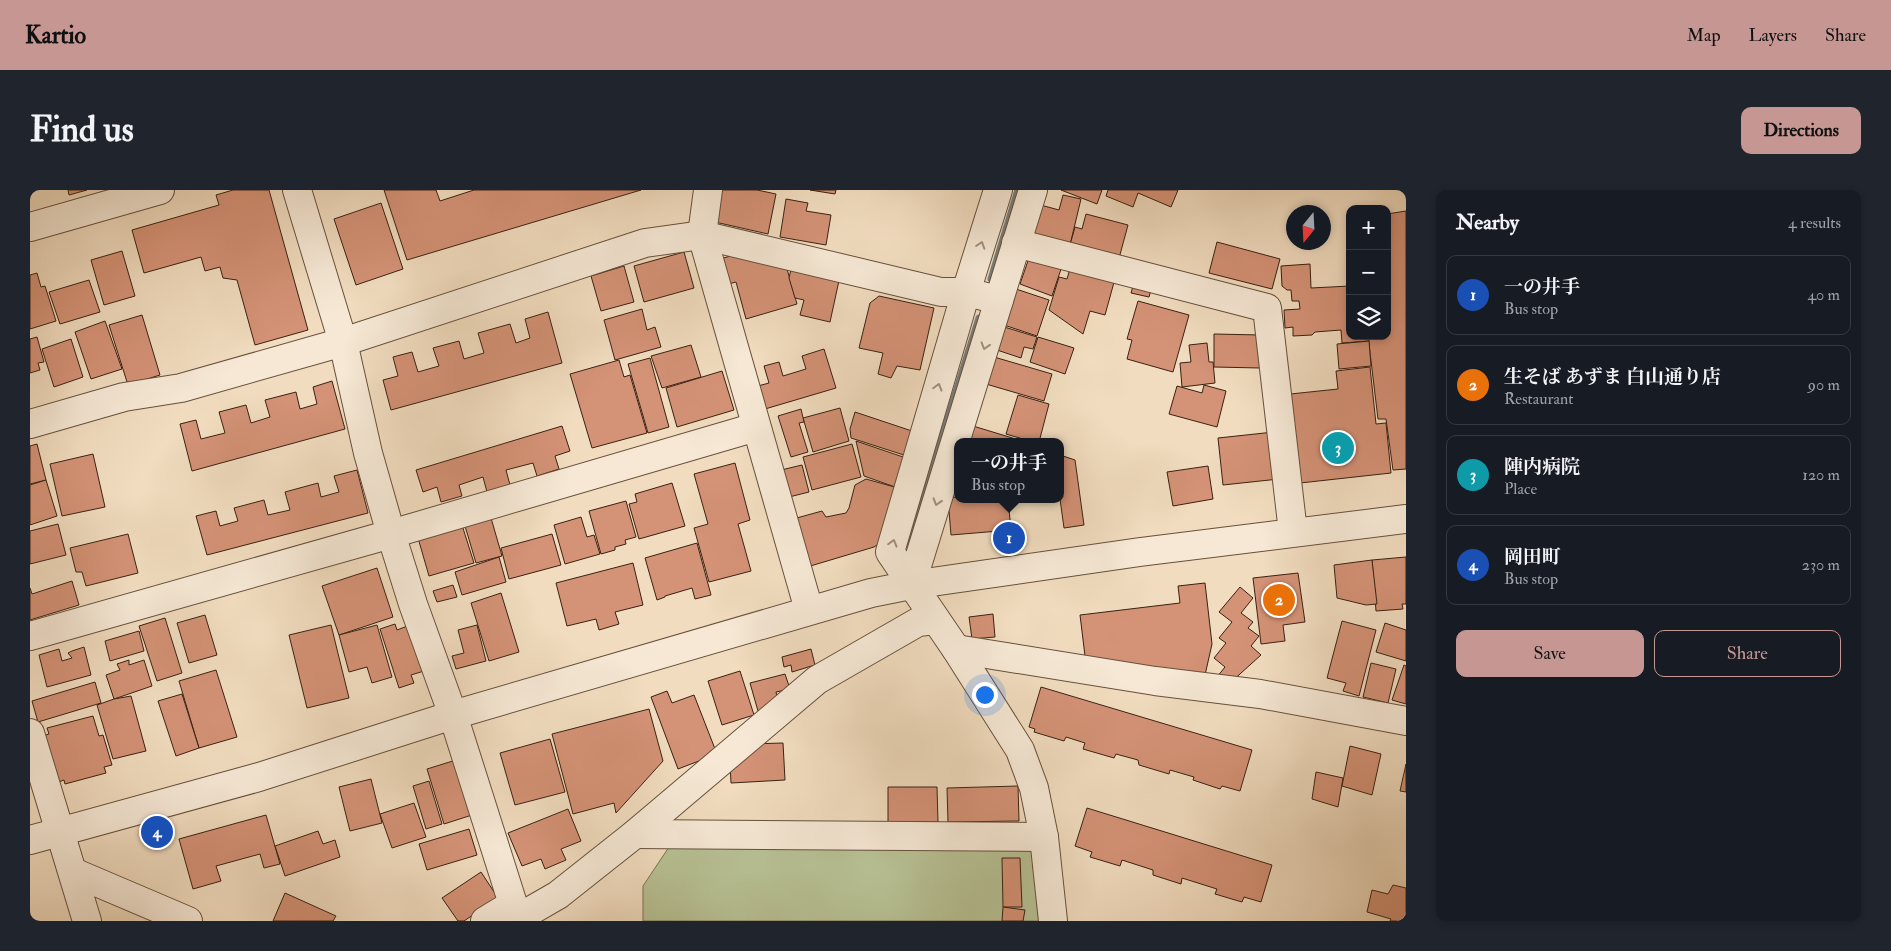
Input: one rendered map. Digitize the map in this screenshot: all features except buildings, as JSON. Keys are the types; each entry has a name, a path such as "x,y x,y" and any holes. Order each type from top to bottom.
{"street":[{"path":"30,227 160,190"},
{"path":"297,190 343,342 368,453 391,534 413,604 453,715 513,904 485,921"},
{"path":"708,190 702,235 808,610"},
{"path":"998,190 966,292 890,552 956,649 1020,750 1034,788 1044,837 1053,921"},
{"path":"956,438 1032,190"},
{"path":"30,424 124,397 181,388 343,342 645,243 702,235 942,292 966,292 999,300"},
{"path":"1016,243 1267,308 1293,532"},
{"path":"30,636 391,534 756,427"},
{"path":"911,585 954,446"},
{"path":"30,840 259,776 453,715 870,593 911,585 1149,550 1406,519"},
{"path":"513,921 558,895 635,834 817,680 918,622 935,620"},
{"path":"956,649 1155,680 1260,694 1406,721"},
{"path":"30,733 73,872 86,921"},
{"path":"635,834 1044,837"},
{"path":"73,872 188,921"}],"green space":[{"path":"1035,843 1040,921 643,921 643,886 669,847"}],"waterway":[{"path":"991,279 1018,190"},
{"path":"909,543 979,318"}],"place":[{"name":"陣内病院","path":"1338,448"},
{"name":"一の井手","path":"1009,538"},
{"name":"生そば あずま 白山通り店","path":"1279,600"},
{"name":"岡田町","path":"157,832"}]}
